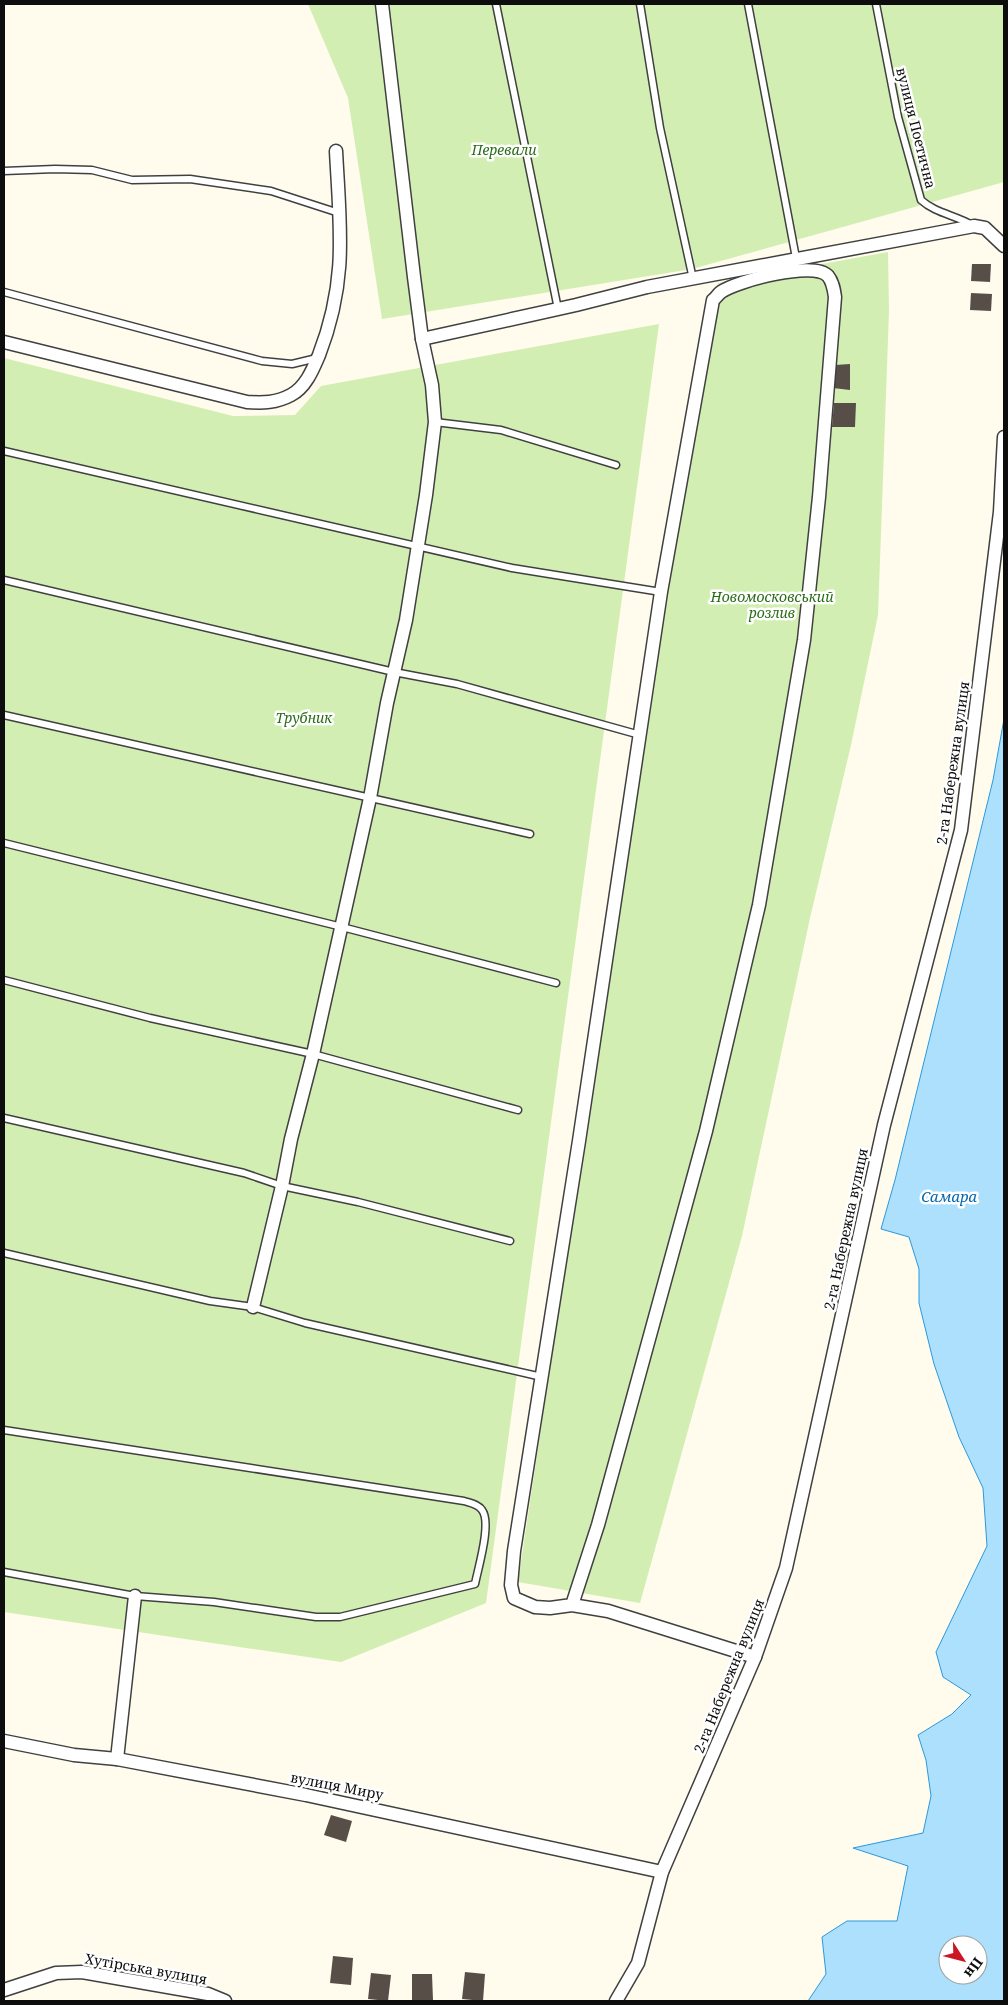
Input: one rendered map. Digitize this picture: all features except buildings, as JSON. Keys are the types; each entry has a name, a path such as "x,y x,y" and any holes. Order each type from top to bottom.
{"street":[{"path":"253,1307 282,1186 291,1139 313,1054 370,798 406,620 435,422 432,385 422,339 382,4"},
{"path":"4,342 246,402 272,403 293,394 306,381 317,358 331,324 338,290 341,254 336,151"},
{"path":"422,339 558,309 646,287 796,258 979,227 1004,246"},
{"path":"572,1605 598,1525 706,1131 760,906 804,640 819,497 835,297 833,285 827,275 817,270 800,269 739,284 721,292 713,300 661,592 514,1551 511,1593 514,1598 536,1607 550,1608 572,1605 608,1611 756,1657"},
{"name":"2-га Набережна вулиця","path":"616,2001 638,1963 662,1872 756,1657 786,1568 884,1126 961,830 1000,512 1004,437"},
{"path":"117,1759 135,1596"},
{"name":"вулиця Миру","path":"4,1741 74,1755 117,1759 324,1798 662,1872"},
{"name":"Хутірська вулиця","path":"4,1990 56,1972 82,1972 208,1994 225,2001"}],"lane":[{"path":"496,4 558,309"},
{"path":"640,4 660,128 693,279"},
{"path":"748,4 796,258"},
{"name":"вулиця Поетична","path":"876,4 898,117 921,200 928,207 957,216 979,227"},
{"path":"4,171 92,170 132,180 190,179 271,191 339,213"},
{"path":"4,292 262,361 292,364 317,358"},
{"path":"435,422 501,430 616,465"},
{"path":"4,451 512,568 661,592"},
{"path":"4,580 394,672 457,684 640,735"},
{"path":"4,715 530,834"},
{"path":"4,843 342,927 556,983"},
{"path":"4,980 150,1018 313,1054 518,1110"},
{"path":"4,1118 244,1173 282,1186 358,1202 510,1240"},
{"path":"4,1253 210,1301 253,1307 304,1323 542,1377"},
{"path":"4,1430 464,1501 476,1504 482,1510 486,1527 475,1584 348,1615 316,1617 214,1602 135,1596 4,1572"}],"green space":[{"name":"Перевали","path":"308,4 1004,4 1004,182 692,269 382,319 348,98"},
{"name":"Новомосковський розлив","path":"888,252 889,311 878,615 851,745 810,918 742,1236 640,1603 518,1582 649,707 718,283"},
{"name":"Трубник","path":"659,324 486,1603 341,1662 4,1612 4,358 233,416 295,415 321,386"}],"water":[{"name":"Самара","path":"1004,719 1004,2001 808,2001 826,1974 822,1937 847,1921 897,1921 908,1866 853,1848 923,1833 931,1796 926,1760 918,1735 952,1714 971,1695 943,1677 936,1652 987,1546 983,1488 959,1437 934,1364 919,1303 919,1269 909,1237 881,1229 895,1180 993,780"}]}
